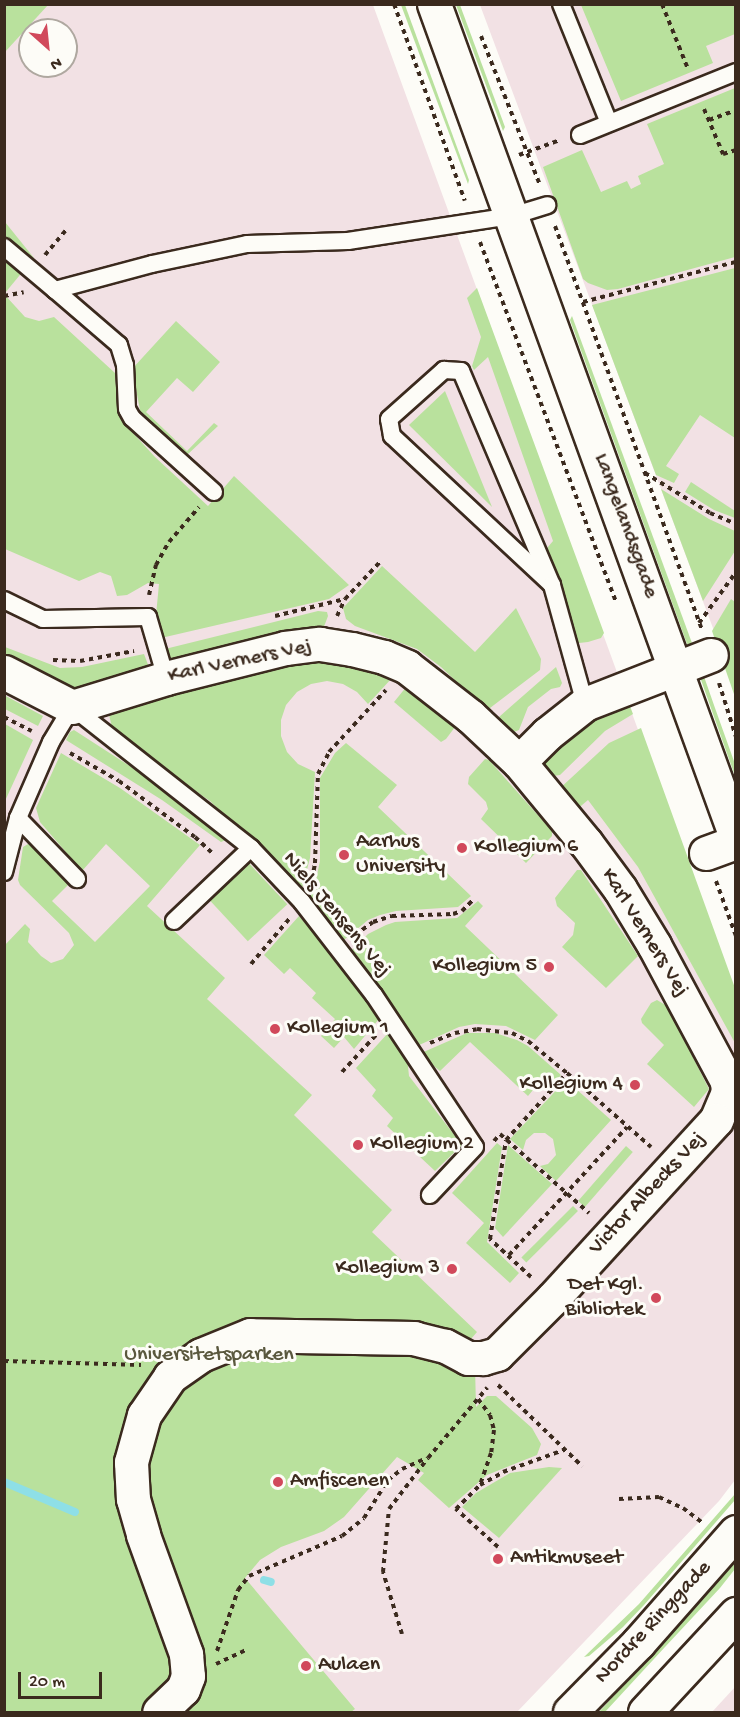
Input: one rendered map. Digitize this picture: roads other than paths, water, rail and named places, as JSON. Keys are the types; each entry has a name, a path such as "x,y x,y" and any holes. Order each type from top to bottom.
{"street":[{"name":"Langelandsgade","path":"434,4 676,668 735,837"},
{"name":"Karl Verners Vej","path":"72,707 166,678 285,648 320,644 333,646 384,657 407,667 470,716 519,762 620,888 682,993 727,1081 728,1092 716,1120"},
{"path":"519,762 547,734 585,704 711,655"},
{"path":"4,672 72,707"},
{"name":"Victor Albecks Vej","path":"159,1713 183,1689 188,1676 186,1654 143,1535 134,1499 131,1462 144,1415 170,1377 201,1355 249,1335 414,1338 445,1346 468,1358 483,1358 497,1353 510,1343 553,1298 716,1120"},
{"name":"Nordre Ringgade","path":"570,1713 638,1643 735,1532"},
{"path":"645,1713 735,1614"}],"lane":[{"path":"561,4 609,123"},
{"path":"580,135 735,72"},
{"path":"55,290 247,244 348,241 512,216 547,205"},
{"path":"4,247 106,331 119,345 125,365 127,409 132,418 214,492"},
{"path":"552,585 392,436 389,419 444,370 461,371 552,585 585,704"},
{"path":"4,600 43,619 148,616 166,678"},
{"path":"4,873 18,818 51,742 72,707"},
{"name":"Niels Jensens Vej","path":"72,707 251,848 302,902 391,1019 475,1147 430,1195"},
{"path":"18,818 77,879"},
{"path":"174,921 251,848"}],"waterway":[{"path":"4,1482 75,1512"},
{"path":"264,1580 271,1582"}],"place":[{"name":"Kollegium 6","path":"462,848"},
{"name":"Aarhus University","path":"344,855"},
{"name":"Kollegium 5","path":"549,967"},
{"name":"Kollegium 1","path":"275,1029"},
{"name":"Kollegium 4","path":"635,1085"},
{"name":"Kollegium 2","path":"358,1145"},
{"name":"Kollegium 3","path":"452,1269"},
{"name":"Det Kgl. Bibliotek","path":"656,1298"},
{"name":"Amfiscenen","path":"278,1482"},
{"name":"Antikmuseet","path":"498,1559"},
{"name":"Aulaen","path":"306,1666"}],"park label":[{"name":"Universitetsparken","path":"209,1356"}]}
